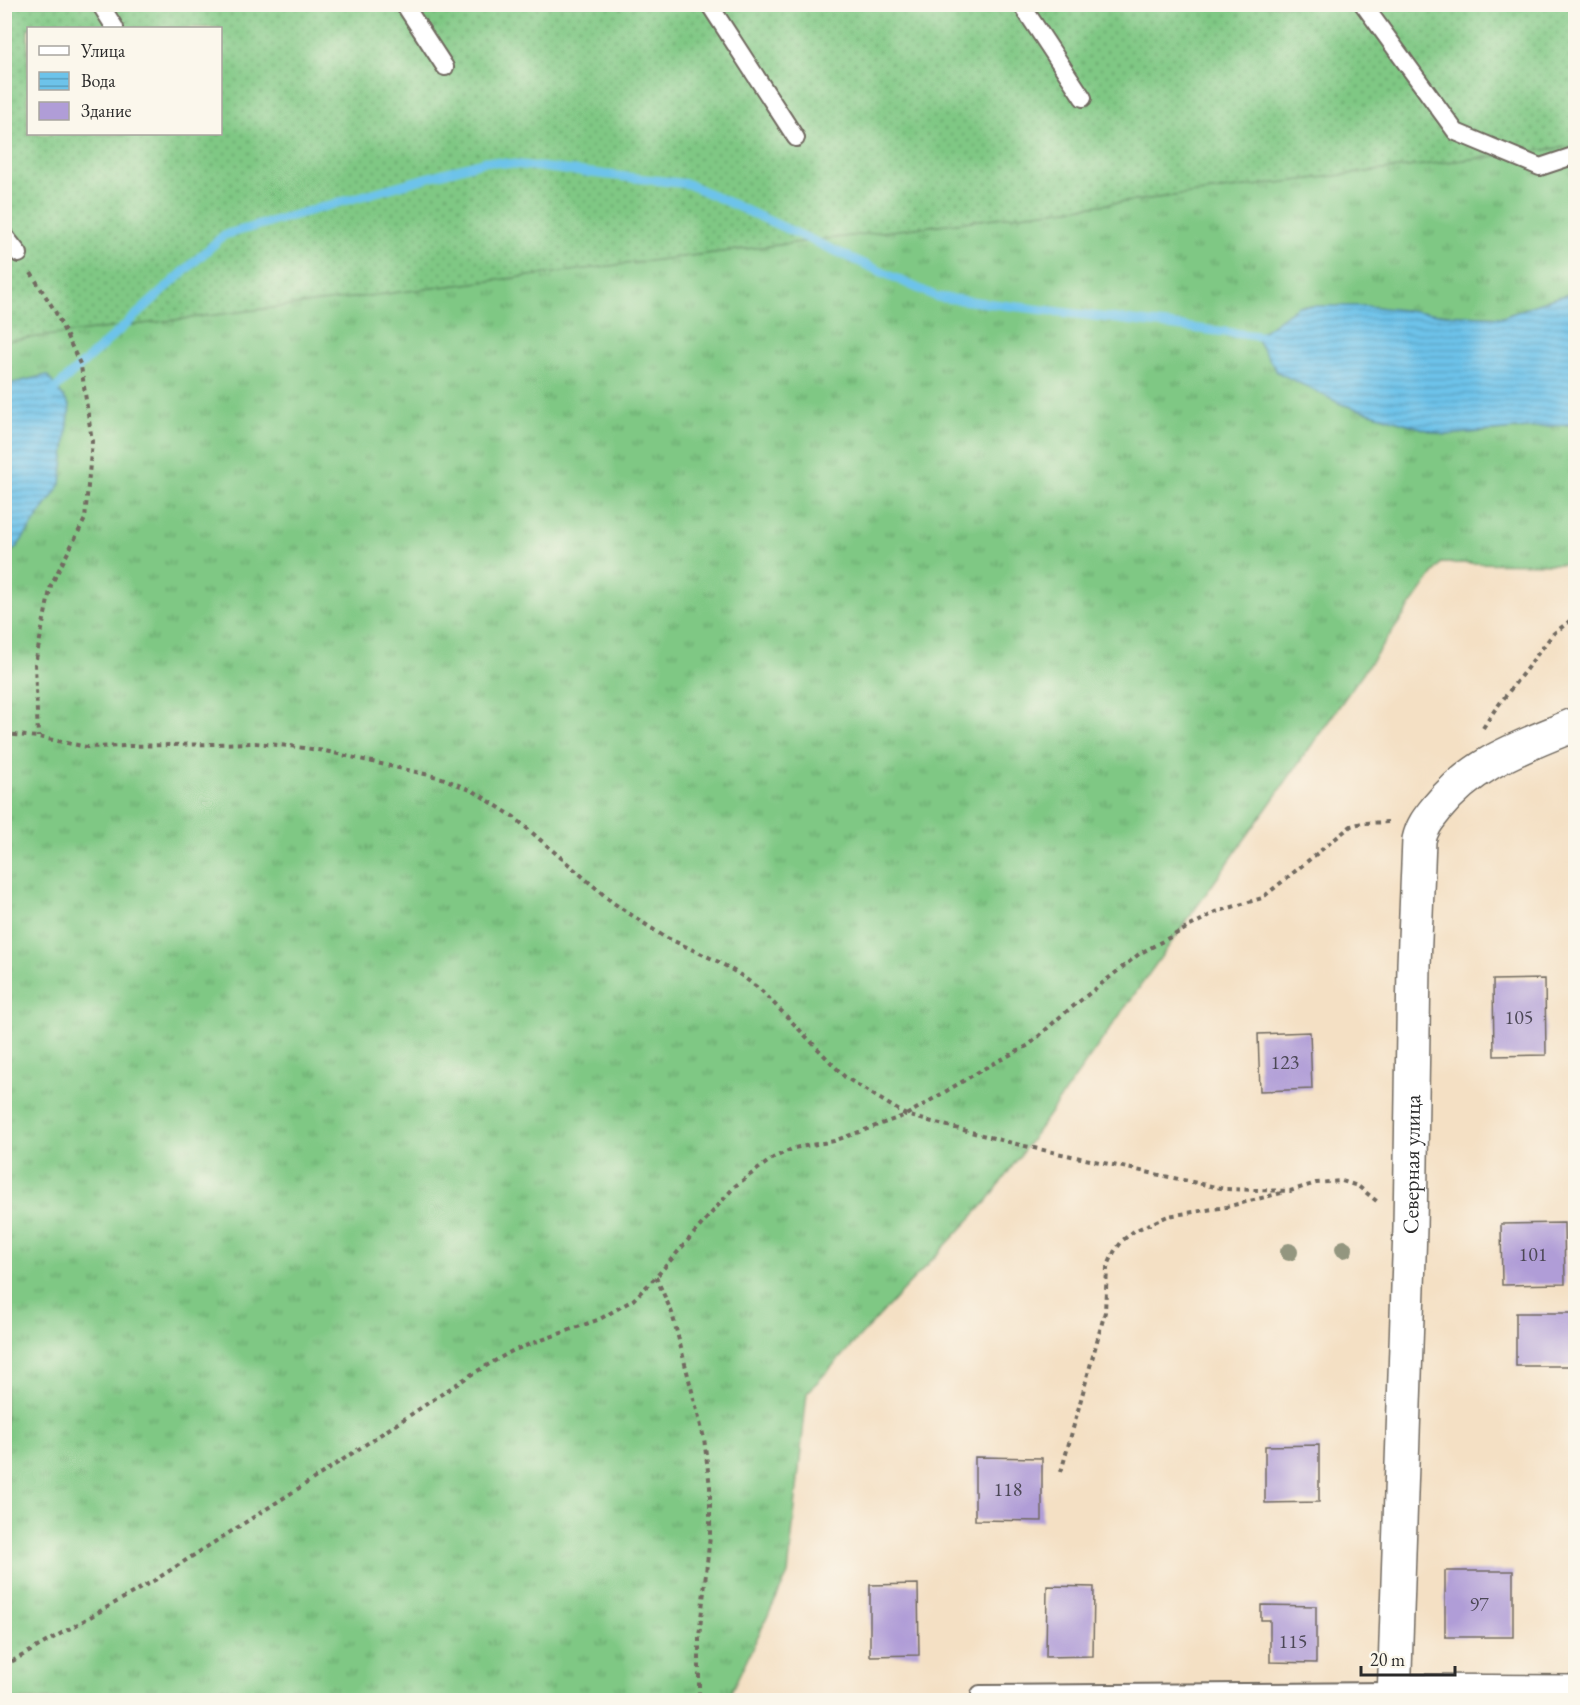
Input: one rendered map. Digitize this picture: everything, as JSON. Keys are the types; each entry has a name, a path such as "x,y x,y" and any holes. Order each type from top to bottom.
{"street":[{"name":"Северная улица","path":"1394,1696 1410,1228 1414,941 1418,851 1424,824 1453,788 1469,775 1504,755 1575,724"},
{"path":"1394,1696 1575,1692"}],"lane":[{"path":"100,4 115,27"},
{"path":"404,4 445,67"},
{"path":"709,4 796,138"},
{"path":"1021,4 1083,98"},
{"path":"1363,4 1455,132 1540,167 1575,155"},
{"path":"4,236 19,254"},
{"path":"980,1694 1394,1696"}],"path":[{"path":"19,254 55,311 81,366 92,441 85,519 51,585 35,664 38,737"},
{"path":"1482,730 1553,634 1575,616"},
{"path":"4,734 38,737 87,747 245,743 290,746 325,751 459,784 514,817 612,902 663,936 719,962 742,976 762,991 845,1077 906,1114 1020,1145 1225,1189 1290,1191"},
{"path":"4,1666 155,1580 472,1374 514,1350 600,1319 633,1300 656,1277 735,1186 773,1158 794,1148 834,1141 906,1114 1029,1045 1060,1016 1139,954 1216,912 1262,898 1351,826 1383,821 1424,824"},
{"path":"1061,1472 1105,1312 1107,1268 1114,1252 1134,1231 1168,1216 1226,1207 1329,1181 1342,1181 1358,1186 1410,1228"},
{"path":"656,1277 672,1313 704,1438 710,1487 710,1536 699,1637 699,1701"}],"green space":[{"path":"4,5 1575,5 1575,146 5,341"},
{"path":"1575,146 1575,293 1554,298 1503,317 1440,314 1341,404 1444,435 1575,424 1575,564 1441,563 989,1199 807,1393 788,1574 727,1700 5,1700 5,556 17,547 47,375 5,385 4,341"}],"water":[{"path":"1575,293 1575,424 1444,435 1341,404 1277,372 1255,337 1298,306 1366,306 1440,314 1503,317 1554,298"},
{"path":"47,375 70,406 61,484 17,547 5,556 5,385"}],"building":[{"path":"1545,979 1546,1055 1494,1056 1493,980"},
{"path":"1310,1032 1312,1089 1260,1091 1258,1034"},
{"path":"1564,1223 1565,1284 1502,1285 1501,1224"},
{"path":"1516,1313 1576,1313 1576,1366 1516,1366"},
{"path":"1319,1445 1319,1502 1265,1503 1265,1446"},
{"path":"975,1457 1042,1458 1042,1521 975,1520"},
{"path":"1445,1571 1513,1571 1513,1637 1445,1637"},
{"path":"918,1584 919,1655 870,1656 870,1585"},
{"path":"1047,1586 1094,1587 1093,1656 1046,1657"},
{"path":"1261,1605 1316,1606 1316,1663 1270,1662 1270,1620 1261,1620"}],"waterway":[{"path":"50,397 56,388 224,235 486,161 688,184 937,297 1266,337"}]}
